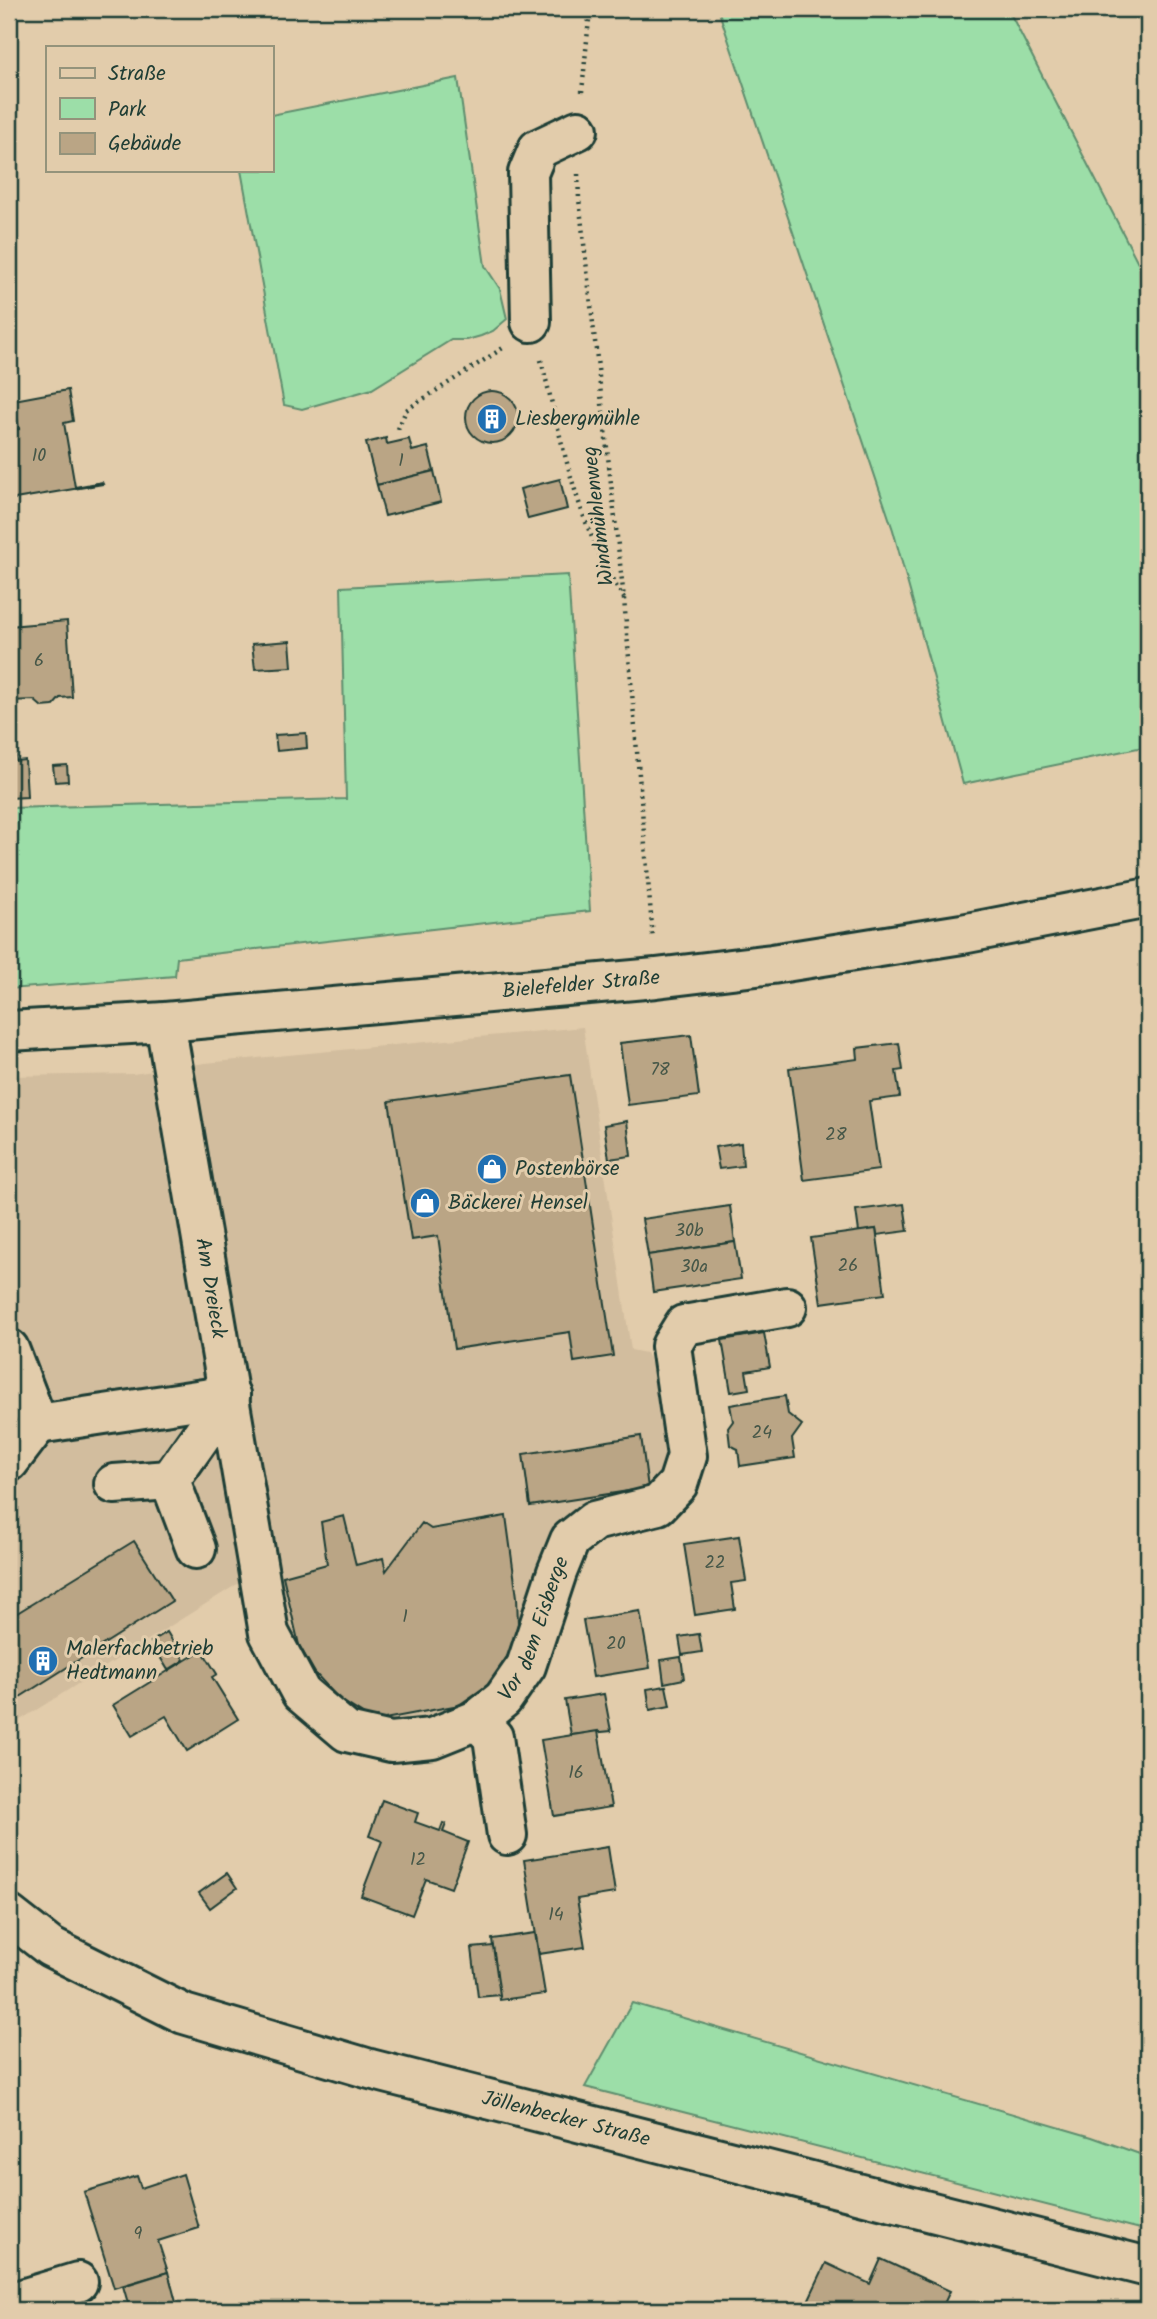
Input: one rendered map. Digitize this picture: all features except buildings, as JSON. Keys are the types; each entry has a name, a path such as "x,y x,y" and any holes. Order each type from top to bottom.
{"main road":[{"path":"531,322 528,173 538,149 578,130"},
{"name":"Bielefelder Straße","path":"9,1031 165,1022 656,978 772,964 962,934 1148,898"},
{"name":"Am Dreieck","path":"165,1022 256,1554"},
{"name":"Vor dem Eisberge","path":"256,1554 269,1633 301,1693 347,1732 391,1742 432,1738 477,1720 503,1699 526,1666 570,1540 594,1521 658,1505 678,1484 687,1456 671,1346 684,1325 787,1307"},
{"path":"9,1349 38,1424"},
{"path":"9,1462 38,1424 230,1395"},
{"path":"170,1480 230,1395"},
{"path":"114,1484 170,1480"},
{"path":"170,1480 195,1549"},
{"name":"Vor dem Eisberge","path":"477,1720 494,1737 507,1835"},
{"name":"Jöllenbecker Straße","path":"9,1915 50,1947 184,2014 370,2069 1148,2267"},
{"path":"9,2303 78,2282"}],"path":[{"name":"Windmühlenweg","path":"590,9 578,130 579,200 624,599 656,978"},
{"path":"398,429 406,410 518,339 531,322"},
{"path":"531,322 573,486 606,572 624,599"}],"shaded area":[{"path":"583,1027 631,1350 646,1353 652,1365 666,1467 659,1479 638,1496 595,1500 570,1516 548,1542 519,1642 496,1683 476,1699 440,1714 373,1724 337,1702 310,1674 287,1629 279,1576 247,1578 9,1727 9,1076 133,1074 205,1063"}],"green space":[{"path":"718,9 1008,9 1148,282 1148,746 963,784 893,530"},
{"path":"458,78 485,266 500,289 507,319 493,331 481,336 467,340 451,340 372,389 302,409 284,405 241,172 273,172 273,115"},
{"path":"568,575 590,911 177,958 175,976 9,989 9,808 346,799 341,587"},
{"path":"632,2003 1092,2137 1148,2157 1148,2231 585,2087"}],"place":[{"name":"Liesbergmühle","path":"492,419"},
{"name":"Postenbörse","path":"492,1169"},
{"name":"Bäckerei Hensel","path":"425,1203"},
{"name":"Malerfachbetrieb Hedtmann","path":"43,1661"}]}
